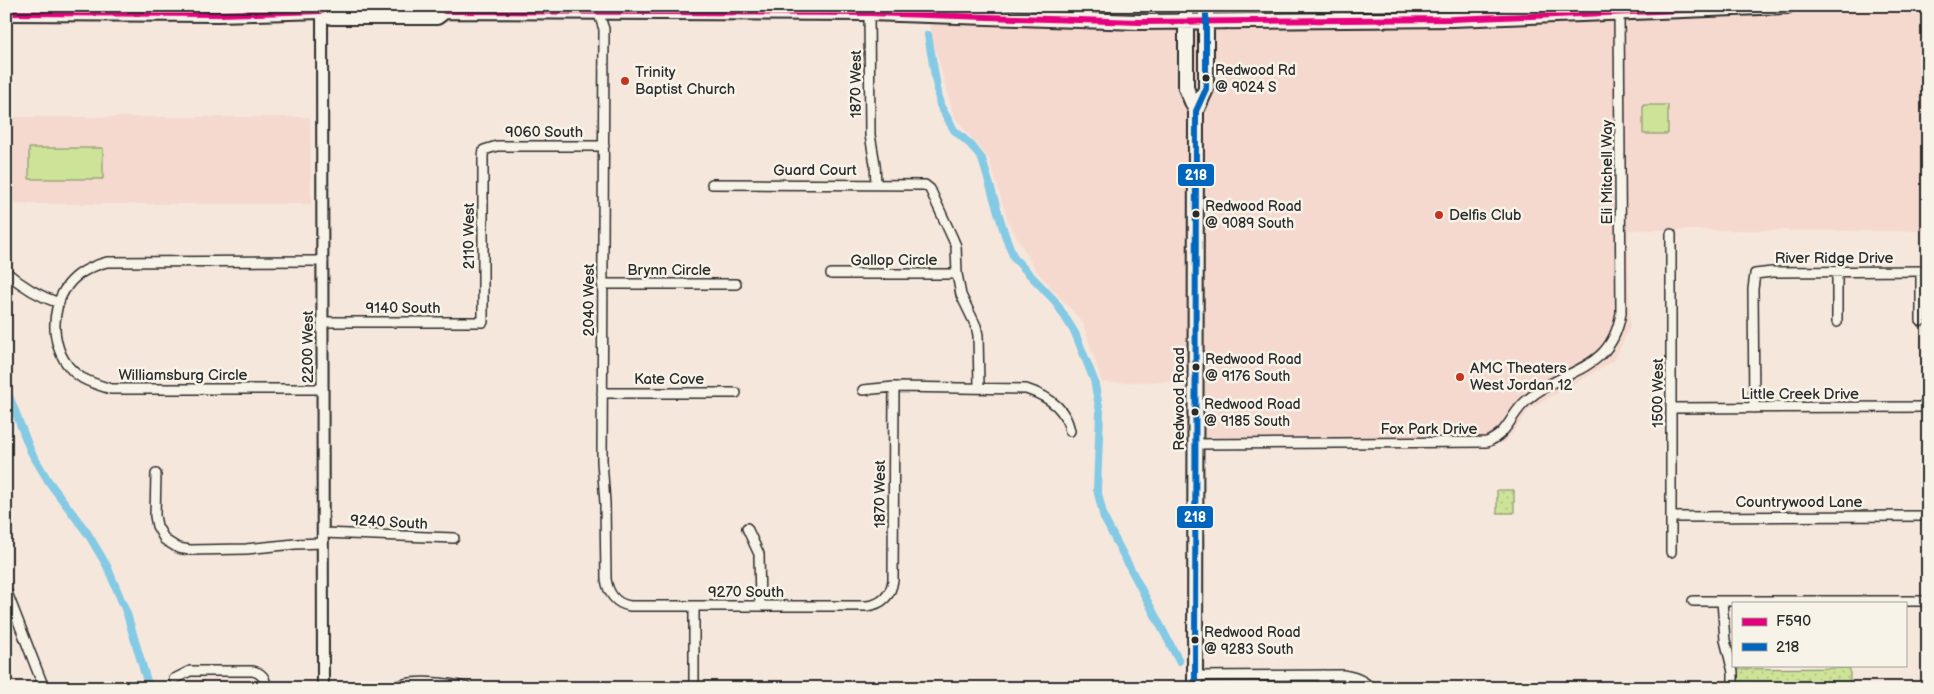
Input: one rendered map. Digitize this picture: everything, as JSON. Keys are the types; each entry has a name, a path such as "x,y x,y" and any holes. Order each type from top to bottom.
{"main road":[{"name":"Redwood Road","path":"1186,6 1186,88 1196,110 1195,682"},
{"name":"Redwood Road","path":"1196,110 1206,89 1206,6"},
{"path":"6,13 218,14 325,8 332,16 437,17 442,9 597,9 869,13 1127,22 1435,19 1619,10 1786,6"}],"street":[{"name":"2200 West","path":"323,688 325,8"},
{"name":"2040 West","path":"597,9 604,29 602,461 605,503 606,579 610,594"},
{"name":"Eli Mitchell Way","path":"1617,330 1621,313 1619,10"},
{"name":"1870 West","path":"869,13 870,135 876,164 876,184"},
{"name":"9060 South","path":"484,150 497,146 604,146"},
{"name":"2110 West","path":"483,322 484,150"},
{"name":"Guard Court","path":"712,184 925,185 930,189 954,239 957,274"},
{"name":"1500 West","path":"1671,234 1671,552"},
{"name":"Williamsburg Circle","path":"323,260 108,262 93,266 78,274 68,285 59,303 54,323 61,353 70,367 81,377 96,385 111,389 323,389"},
{"path":"1921,321 1924,271"},
{"name":"River Ridge Drive","path":"1754,408 1753,289 1756,274 1772,272 1924,271"},
{"path":"6,272 24,287 42,297 59,303"},
{"path":"1837,272 1838,322"},
{"name":"Gallop Circle","path":"831,274 957,274"},
{"path":"957,274 961,295 976,326 978,335 979,387"},
{"name":"Brynn Circle","path":"602,284 736,284"},
{"name":"9140 South","path":"323,322 483,322"},
{"name":"Fox Park Drive","path":"1195,444 1487,442 1503,433 1526,401 1540,390 1596,359 1607,348 1617,330"},
{"name":"1870 West","path":"884,599 892,588 894,580 894,387"},
{"path":"863,390 894,387 1020,388 1040,394 1051,401 1065,415 1070,431"},
{"name":"Kate Cove","path":"602,392 736,393"},
{"name":"Little Creek Drive","path":"1672,408 1928,408"},
{"name":"9240 South","path":"156,474 155,516 157,526 165,540 178,548 190,550 246,549 295,544 323,538 454,538"},
{"name":"Countrywood Lane","path":"1671,516 1928,516"},
{"path":"747,528 754,539 758,554 760,606"},
{"path":"6,590 44,688"},
{"name":"9270 South","path":"610,594 625,605 867,606 884,599"},
{"path":"1693,601 1928,601"},
{"path":"1722,601 1724,640 1733,672 1733,688"},
{"path":"694,606 694,688"},
{"path":"174,680 186,672 194,671 252,671 262,675 266,681 266,688"},
{"path":"1323,675 1323,688"},
{"path":"1195,682 1343,675 1356,677 1371,688"},
{"path":"394,688 404,683 446,683 468,688"}],"shaded area":[{"path":"925,6 1928,6 1928,231 1628,230 1630,327 1614,361 1530,409 1505,443 1187,443 1185,381 1102,383 1083,323 1036,271 1008,222 989,159 954,117"},
{"path":"6,117 310,117 311,204 6,204"}],"green space":[{"path":"1643,105 1668,105 1668,134 1643,134"},
{"path":"29,148 103,148 103,179 29,179"},
{"path":"1497,490 1514,490 1514,513 1497,513"},
{"path":"1850,668 1850,688 1737,688 1737,669"}],"waterway":[{"path":"928,35 940,105 954,130 971,145 982,159 1014,258 1055,301 1075,333 1094,380 1100,412 1097,489 1104,518 1179,661"},
{"path":"6,388 31,452 49,482 88,534 107,566 127,614 149,688"}],"transit line":[{"name":"F590","path":"6,13 218,14 322,11 329,6"},
{"name":"F590","path":"438,6 445,11 869,13 1139,22 1453,19 1781,6"},
{"name":"218","path":"1195,688 1196,111 1206,89 1206,6"}],"place":[{"name":"Redwood Rd @ 9024 S","path":"1206,78"},
{"name":"Trinity Baptist Church","path":"625,81"},
{"name":"Redwood Road @ 9089 South","path":"1196,214"},
{"name":"Delfis Club","path":"1439,215"},
{"name":"Redwood Road @ 9176 South","path":"1196,367"},
{"name":"AMC Theaters West Jordan 12","path":"1460,377"},
{"name":"Redwood Road @ 9185 South","path":"1195,412"},
{"name":"Redwood Road @ 9283 South","path":"1195,640"}]}
